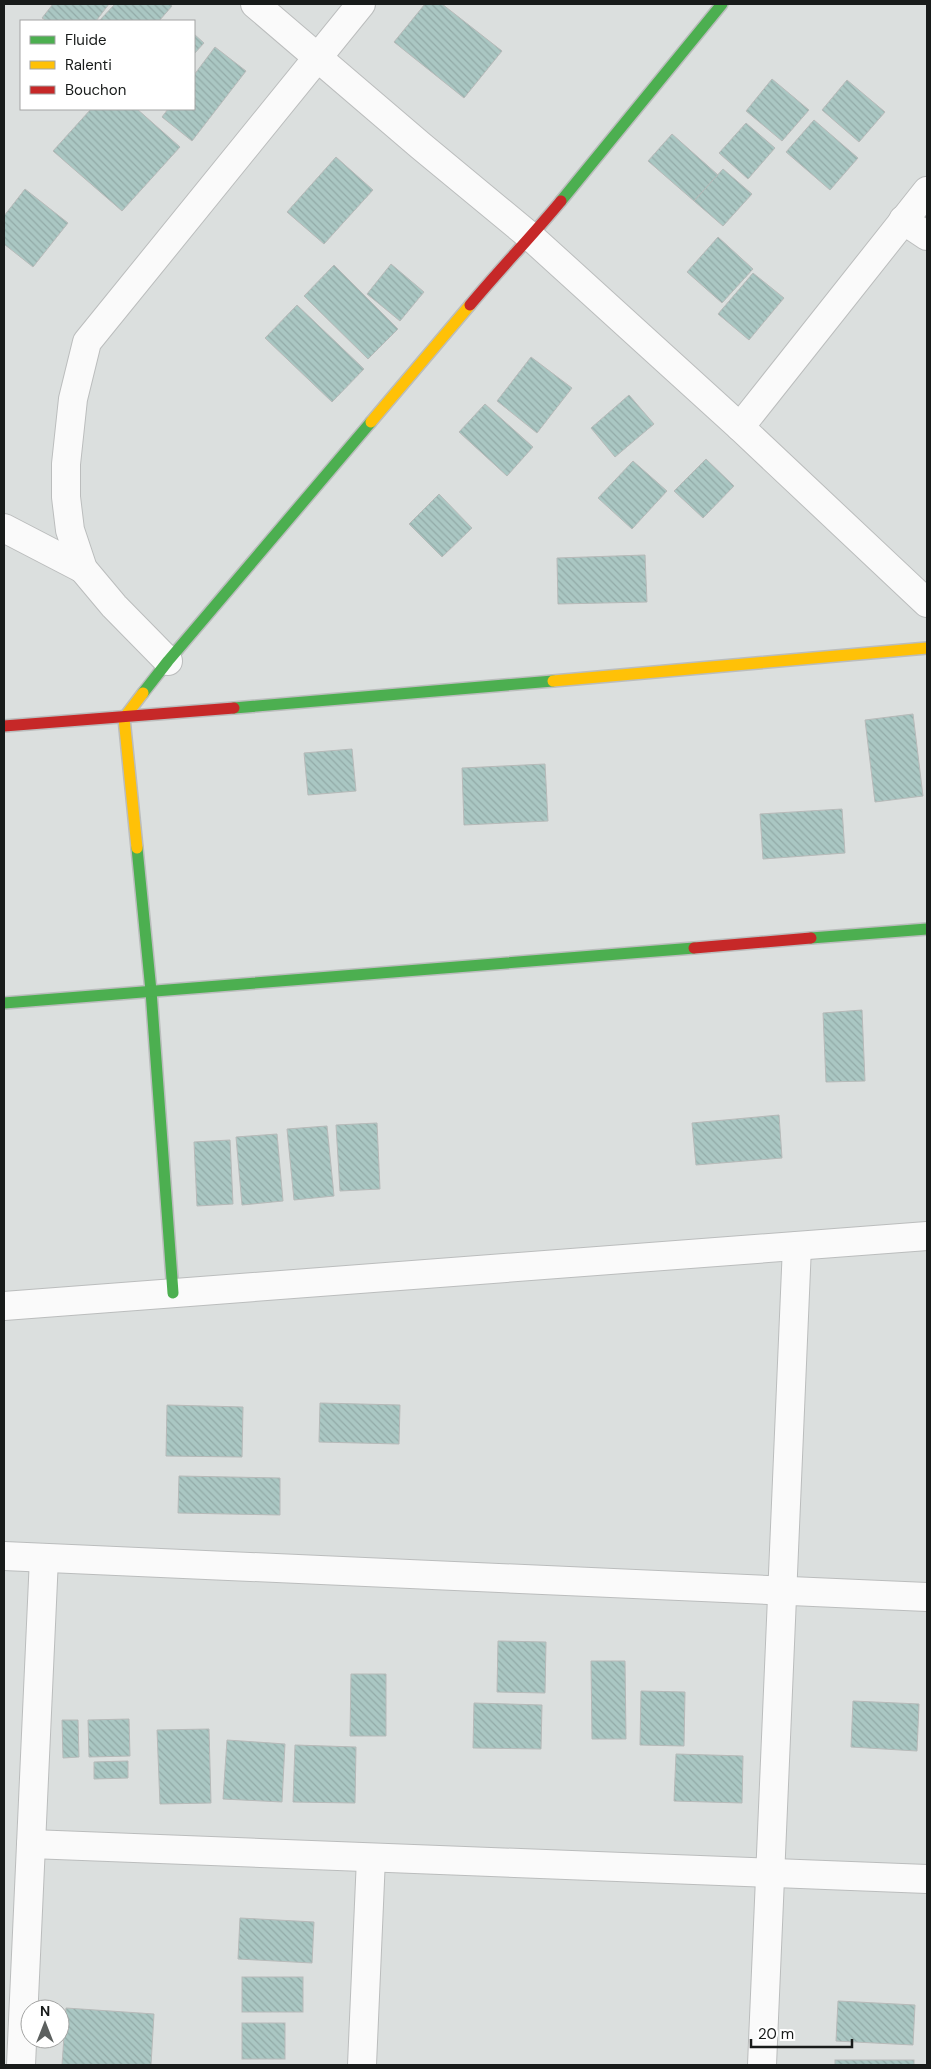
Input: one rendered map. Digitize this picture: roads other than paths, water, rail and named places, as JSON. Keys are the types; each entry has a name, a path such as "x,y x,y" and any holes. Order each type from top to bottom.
{"street":[{"path":"255,4 531,237 740,427 927,603"},
{"path":"168,661 114,606 83,569 70,530 66,497 66,464 73,399 87,342 362,4"},
{"path":"173,1293 151,991 124,718 168,661 507,261 531,237 722,4"},
{"path":"740,427 927,191"},
{"path":"903,220 927,236"},
{"path":"4,528 83,569"},
{"path":"4,726 124,718 927,648"},
{"path":"4,1003 927,929"},
{"path":"4,1306 927,1236"},
{"path":"762,2065 784,1590 797,1246"},
{"path":"4,1556 927,1597"},
{"path":"21,2065 44,1558"},
{"path":"31,1844 927,1879"},
{"path":"362,2065 371,1858"}]}
